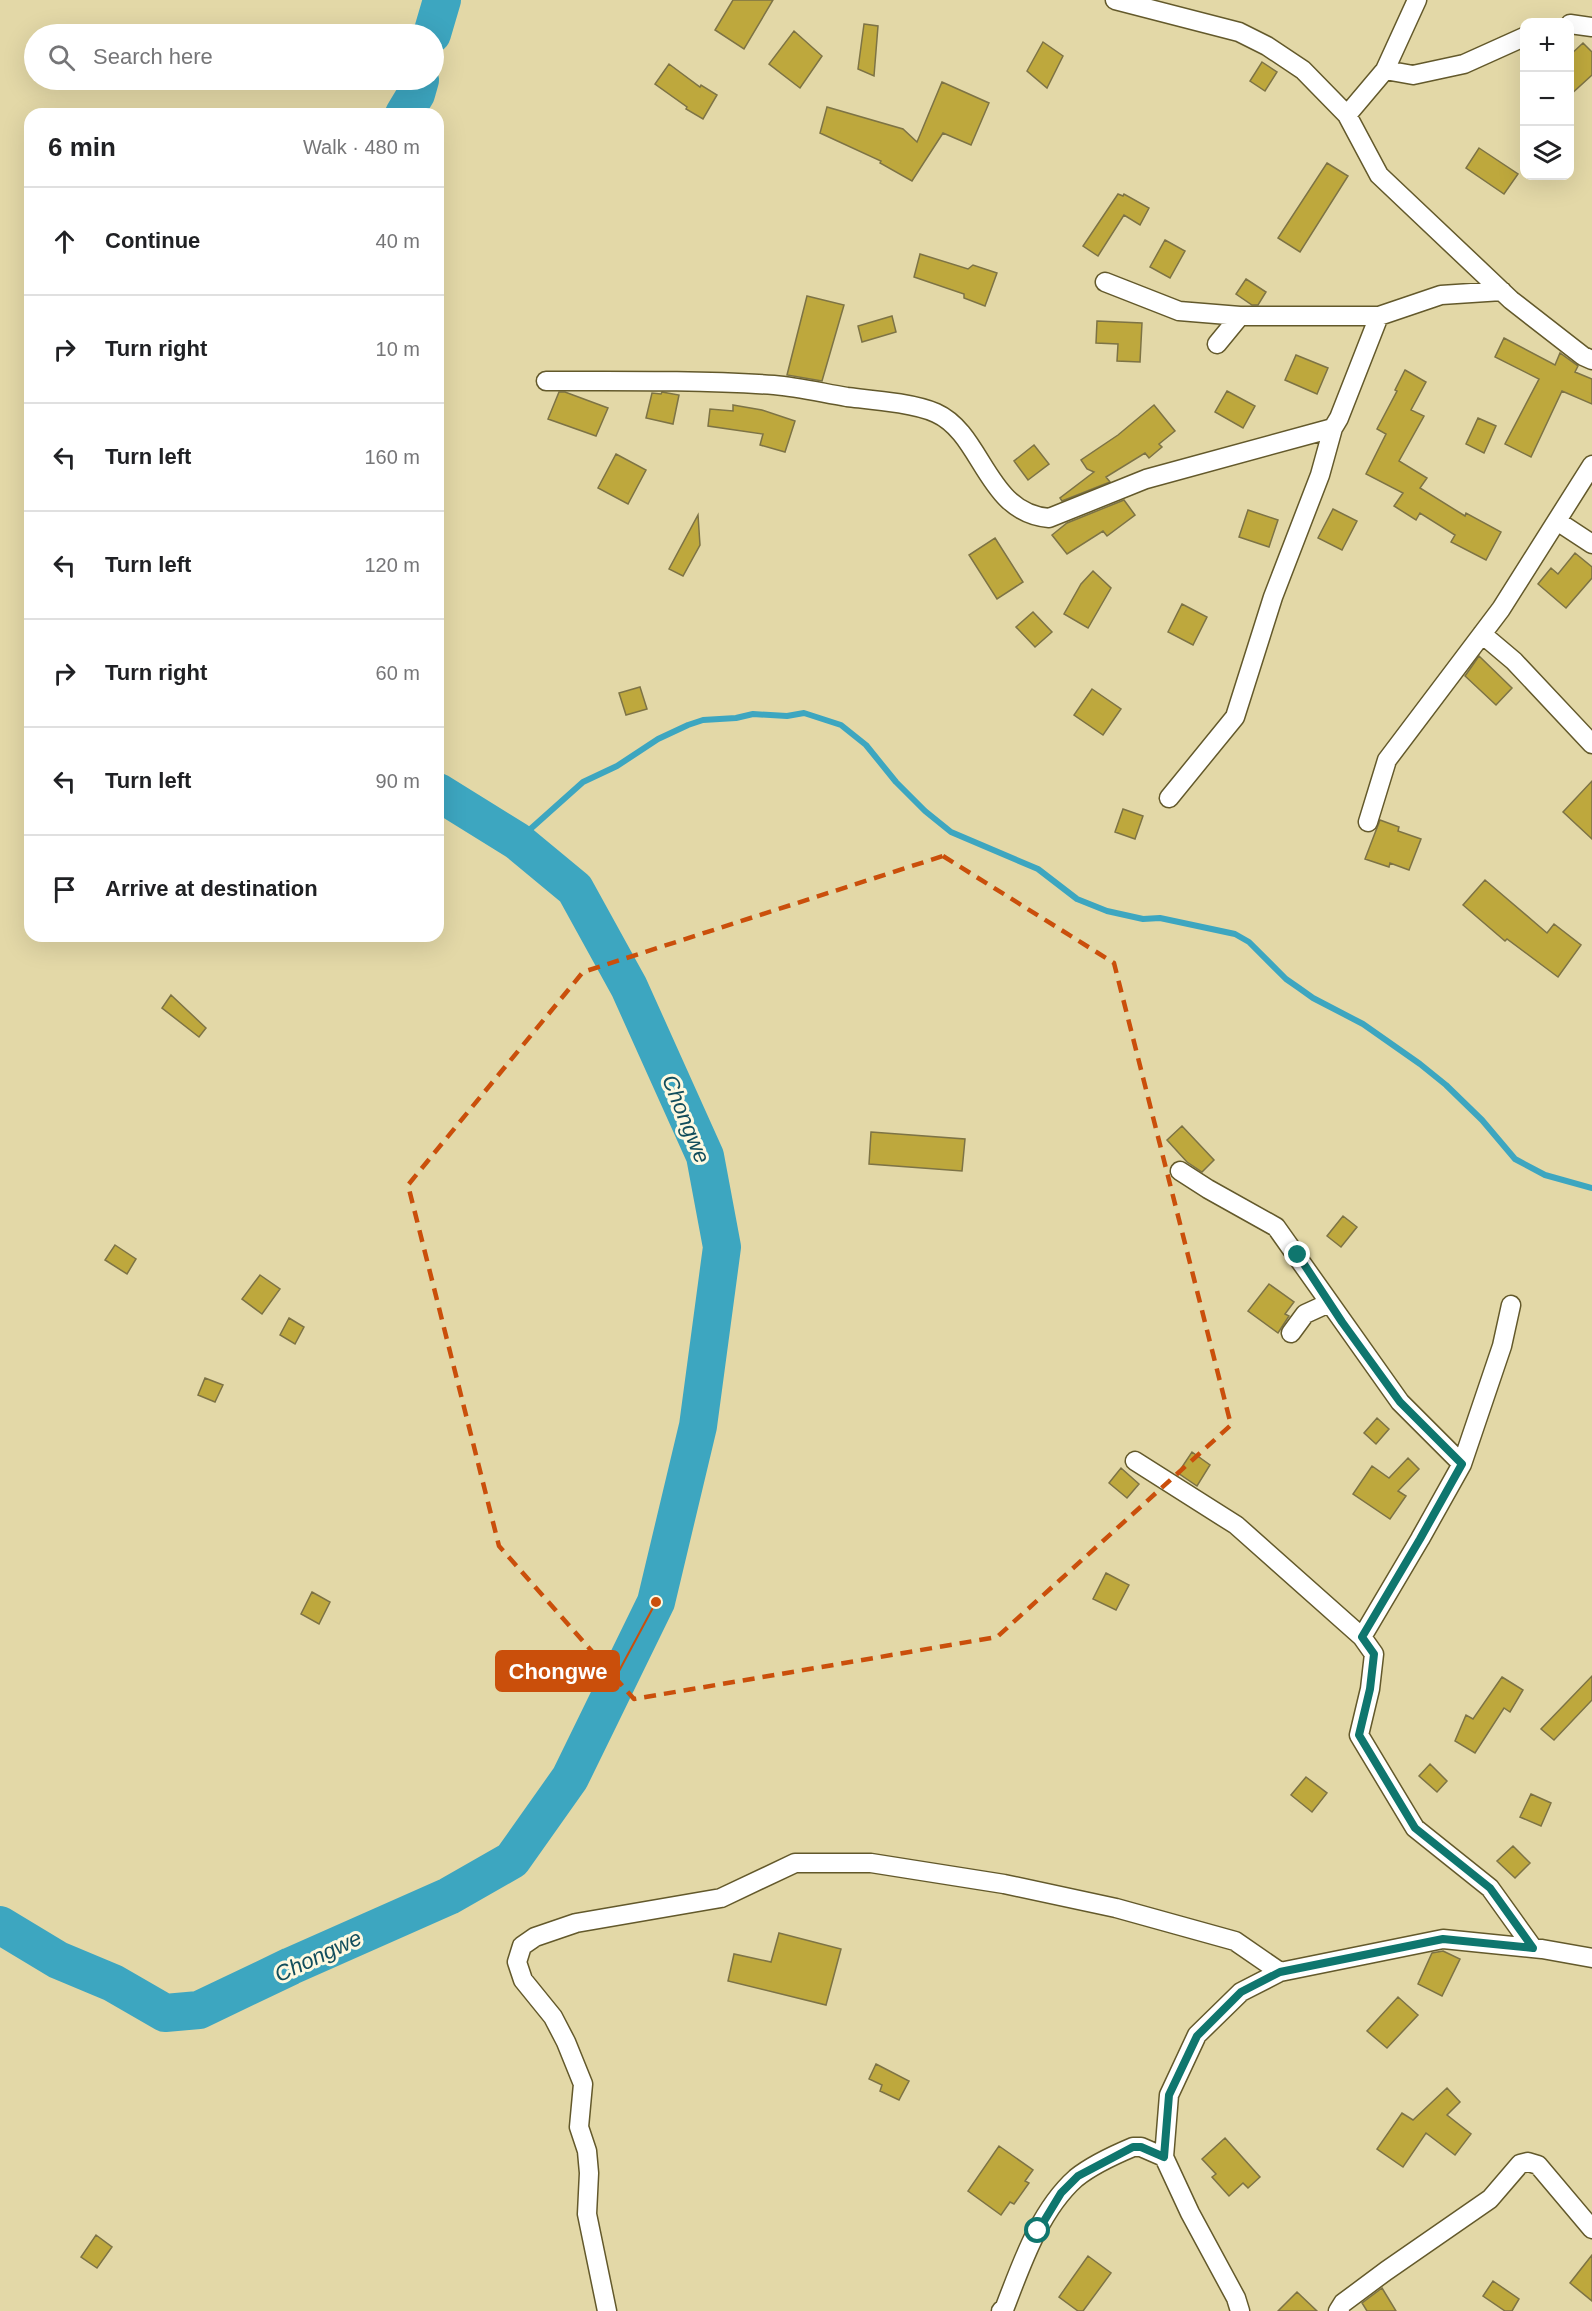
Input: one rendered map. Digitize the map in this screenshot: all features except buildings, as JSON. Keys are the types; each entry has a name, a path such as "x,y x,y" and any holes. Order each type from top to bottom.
{"street":[{"path":"1115,0 1239,32 1267,46 1303,70 1347,115 1379,175 1502,291 1583,356 1592,360"},
{"path":"1347,115 1385,70 1417,0"},
{"path":"1574,25 1592,27"},
{"path":"1385,70 1413,75 1464,64 1520,39"},
{"path":"1105,282 1179,311 1240,316 1379,316 1441,295 1502,291"},
{"path":"1217,344 1240,316"},
{"path":"1169,798 1234,717 1273,597 1320,475 1333,428 1379,316"},
{"path":"546,381 776,385 889,402 934,412 947,419 964,437 990,480 1009,500 1026,513 1049,518 1146,478 1333,428"},
{"path":"1368,822 1387,760 1501,609 1592,465"},
{"path":"1557,521 1592,544"},
{"path":"1482,634 1514,661 1592,744"},
{"path":"1180,1171 1276,1227 1400,1402 1462,1464"},
{"path":"1291,1333 1305,1314 1329,1303"},
{"path":"1362,1637 1462,1464 1502,1346 1511,1305"},
{"path":"1135,1461 1236,1525 1362,1637 1374,1654 1370,1689 1359,1735 1415,1828 1490,1888 1533,1948"},
{"path":"607,2311 587,2214 589,2173 579,2127 583,2085 566,2042 553,2018 523,1980 517,1962 522,1946 535,1937 576,1923 721,1898 795,1863 871,1863 1004,1884 1116,1908 1235,1941 1280,1972"},
{"path":"1240,2311 1236,2298 1190,2213 1164,2157 1169,2095 1197,2036 1241,1992 1280,1972 1443,1939 1533,1948 1592,1958"},
{"path":"1001,2311 1005,2307 1038,2231 1061,2193 1078,2176 1133,2147 1141,2147 1164,2157"},
{"path":"1338,2311 1343,2303 1386,2271 1490,2199 1520,2164 1528,2162 1538,2165 1592,2229"}],"highlighted area":[{"path":"943,856 1114,963 1231,1425 997,1637 634,1699 499,1546 408,1185 583,972"}],"waterway":[{"name":"Chongwe","path":"435,24 442,0"},
{"name":"Chongwe","path":"408,108 417,90"},
{"path":"517,841 583,782 617,766 658,739 688,725 703,720 736,718 753,714 787,716 804,713 841,725 866,745 896,782 925,811 951,832 1038,869 1077,899 1107,911 1143,919 1160,918 1235,934 1249,942 1286,979 1313,998 1363,1024 1446,1085 1482,1120 1515,1159 1545,1175 1592,1188"},
{"name":"Chongwe","path":"0,1925 58,1960 113,1983 165,2013 199,2010 291,1966 449,1896 512,1860 570,1778 656,1602 698,1426 722,1247 705,1156 629,987 575,889 517,841 444,796"}],"place":[{"name":"Chongwe","path":"656,1602"}],"route":[{"path":"1038,2231 1061,2193 1078,2176 1133,2147 1141,2147 1164,2157 1169,2095 1197,2036 1241,1992 1280,1972 1443,1939 1533,1948 1490,1888 1415,1828 1359,1735 1370,1689 1374,1654 1362,1637 1462,1464 1400,1402 1342,1322 1298,1255"}]}
